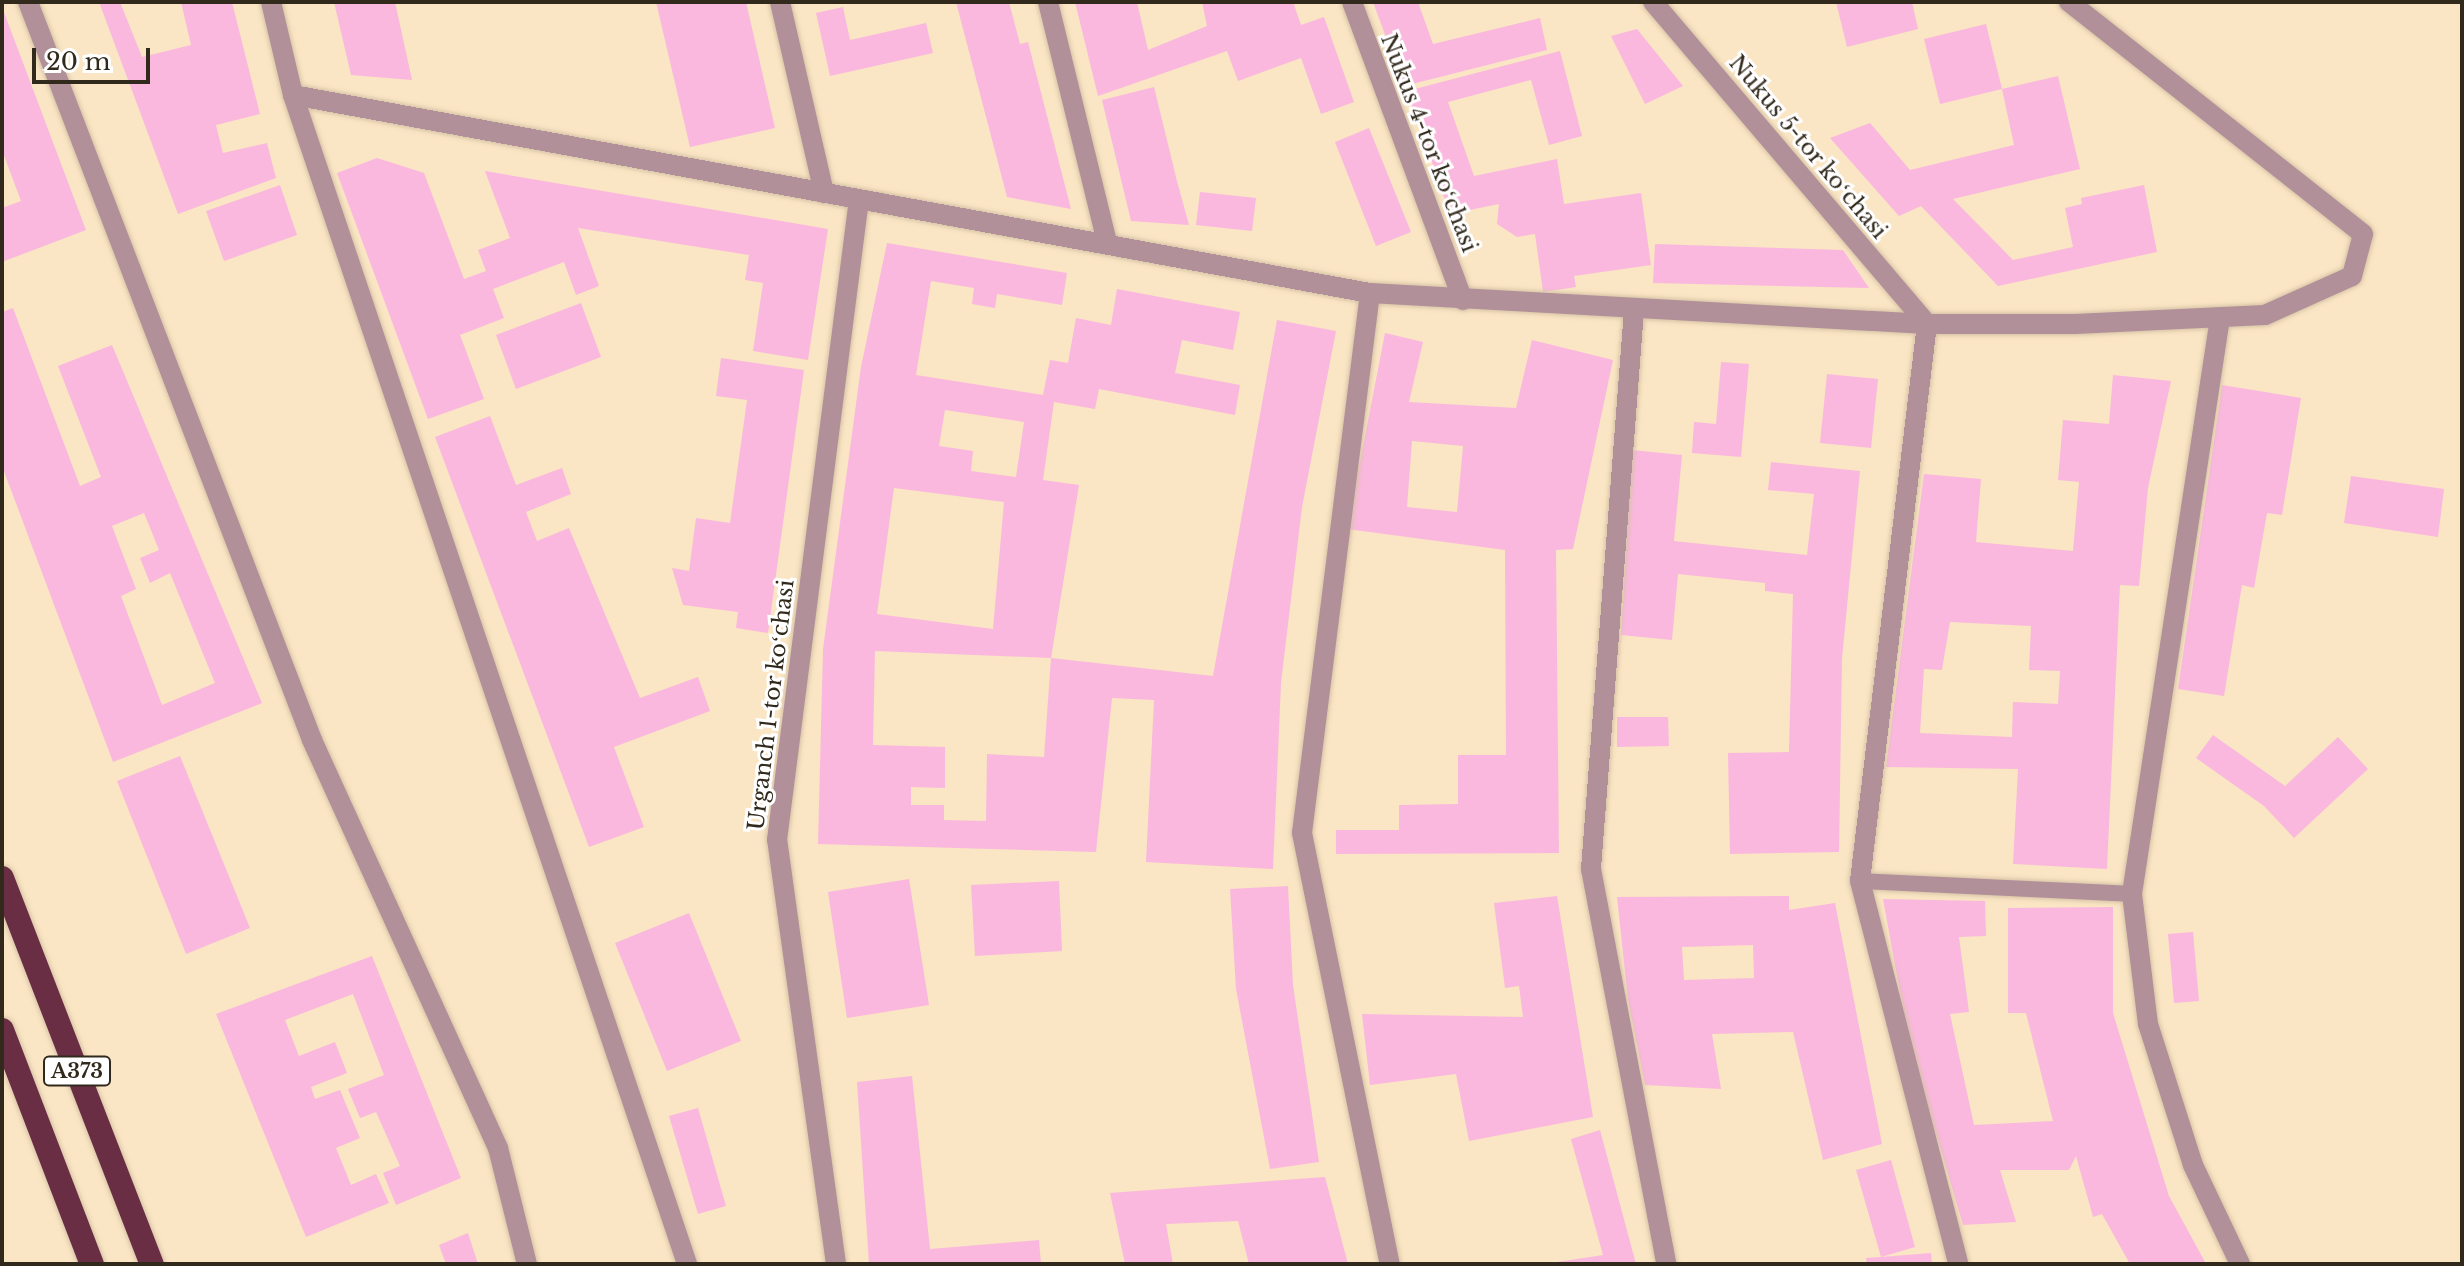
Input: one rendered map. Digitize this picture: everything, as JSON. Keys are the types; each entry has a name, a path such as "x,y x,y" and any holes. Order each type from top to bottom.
{"highway":[{"name":"A373","path":"2,878 152,1264"},
{"name":"A373","path":"2,1030 92,1264"}],"street":[{"path":"28,2 312,740 498,1148 527,1264"},
{"path":"271,2 293,95 687,1264"},
{"path":"780,2 824,193"},
{"path":"1048,2 1107,242"},
{"name":"Nukus 4-tor koʻchasi","path":"1352,2 1463,300"},
{"name":"Nukus 5-tor koʻchasi","path":"1653,2 1927,324"},
{"path":"293,95 1107,242 1370,293 1927,324 2265,315 2352,276 2363,234 2069,2"},
{"name":"Urganch 1-tor koʻchasi","path":"836,1264 777,840 859,199"},
{"path":"1370,293 1302,833 1390,1264"},
{"path":"1634,310 1591,869 1666,1264"},
{"path":"2220,318 2132,894 2148,1024 2193,1165 2240,1264"},
{"path":"1927,324 1860,881 1958,1264"}],"lane":[{"path":"1860,881 2132,894"}],"building":[{"path":"99,2 120,2 142,57 191,45 181,2 232,2 260,114 216,125 223,153 267,143 276,178 178,214"},
{"path":"334,2 395,2 412,80 351,75"},
{"path":"656,2 746,2 775,128 690,147"},
{"path":"956,2 1009,2 1020,44 1028,42 1071,209 1007,197"},
{"path":"1075,2 1137,2 1148,50 1207,26 1202,2 1293,2 1301,25 1324,17 1354,102 1321,114 1301,58 1238,81 1227,51 1098,96"},
{"path":"1373,2 1418,2 1433,44 1540,18 1547,50 1404,86"},
{"path":"1836,2 1912,2 1918,29 1847,47"},
{"path":"2,7 86,230 2,262 2,208 21,201 2,150"},
{"path":"843,7 850,40 926,23 933,53 830,76 816,13"},
{"path":"1986,24 2002,89 1940,104 1924,39"},
{"path":"1637,29 1683,86 1645,104 1611,36"},
{"path":"1560,51 1582,136 1549,145 1531,80 1448,102 1474,176 1557,159 1564,204 1641,193 1651,265 1574,276 1576,287 1543,292 1535,234 1517,237 1497,224 1499,204 1450,214 1407,91"},
{"path":"2058,76 2080,169 1953,199 2013,260 2073,247 2065,208 2082,204 2081,198 2144,185 2157,252 1998,286 1921,206 1899,216 1830,138 1870,123 1910,170 2014,145 2002,89"},
{"path":"1154,87 1189,225 1131,221 1102,100"},
{"path":"1369,128 1411,232 1376,246 1335,142"},
{"path":"377,158 424,173 464,279 486,271 478,250 510,238 485,171 828,229 808,360 753,351 763,283 745,280 749,255 578,228 599,286 576,295 564,262 493,289 504,318 460,335 484,399 428,419 337,173"},
{"path":"280,185 297,235 224,261 206,211"},
{"path":"1200,192 1256,198 1252,231 1196,225"},
{"path":"887,243 1067,273 1062,305 997,294 995,308 972,304 974,288 931,281 916,375 1043,395 1050,360 1068,363 1076,318 1111,325 1117,289 1240,312 1233,350 1182,340 1175,373 1240,385 1235,415 1099,389 1095,409 1054,402 1043,480 1079,485 1051,658 1213,676 1277,320 1336,331 1302,507 1281,683 1273,869 1146,862 1154,700 1112,698 1096,852 818,844 823,649 861,367","holes":["945,410 1024,422 1016,477 971,471 973,451 939,446","894,488 1004,502 993,629 877,614","875,651 1051,658 1044,757 987,754 986,821 944,820 944,805 911,805 911,787 945,788 945,747 873,745"]},
{"path":"1655,244 1843,250 1869,288 1653,283"},
{"path":"581,303 601,357 516,389 496,335"},
{"path":"13,308 80,486 101,477 58,366 112,345 262,703 113,762 2,466 2,312","holes":["144,513 159,550 140,558 150,583 170,573 215,683 162,705 121,596 136,589 112,526"]},
{"path":"1385,333 1423,342 1409,402 1516,408 1532,340 1613,360 1573,549 1556,550 1559,853 1336,854 1336,830 1399,830 1399,805 1458,804 1458,755 1506,755 1505,550 1347,529","holes":["1412,441 1463,446 1457,512 1407,507"]},
{"path":"721,358 804,370 768,633 736,628 738,612 683,605 672,568 689,571 696,518 730,523 747,400 716,396"},
{"path":"1721,362 1749,364 1741,457 1692,453 1694,422 1716,424"},
{"path":"1827,374 1878,379 1871,448 1820,443"},
{"path":"2113,375 2171,381 2148,488 2139,586 2120,585 2107,869 2013,864 2018,769 1886,767 1924,474 1981,479 1976,542 2073,551 2079,482 2058,480 2063,420 2109,424","holes":["1950,622 2031,626 2029,670 2060,671 2058,704 2013,702 2012,737 1920,733 1924,669 1942,670"]},
{"path":"2222,385 2301,398 2282,515 2267,513 2254,588 2242,585 2224,696 2178,689"},
{"path":"490,416 516,485 562,468 571,494 526,512 537,541 569,528 640,698 698,677 710,711 614,747 644,827 589,847 435,437"},
{"path":"1632,450 1682,455 1674,541 1807,555 1814,494 1768,490 1771,462 1860,471 1842,659 1839,852 1730,854 1728,753 1789,752 1793,594 1765,591 1765,583 1678,574 1672,640 1621,635"},
{"path":"2351,476 2444,489 2438,537 2344,523"},
{"path":"1617,717 1668,717 1669,746 1617,747"},
{"path":"2213,735 2285,786 2338,737 2368,769 2294,838 2264,806 2196,758"},
{"path":"180,756 250,928 186,954 117,781"},
{"path":"909,879 929,1005 847,1018 828,892"},
{"path":"1059,881 1062,951 975,956 971,885"},
{"path":"1288,886 1293,985 1319,1162 1270,1169 1236,989 1230,889"},
{"path":"1557,896 1593,1117 1469,1141 1456,1074 1370,1085 1362,1014 1523,1017 1519,986 1505,988 1494,903"},
{"path":"1789,896 1789,910 1835,903 1882,1144 1823,1160 1793,1032 1712,1034 1721,1089 1645,1085 1628,1000 1617,897","holes":["1753,945 1754,978 1684,980 1682,947"]},
{"path":"1883,899 1985,901 1986,936 1959,937 1969,1012 1950,1014 1974,1125 2053,1121 2026,1013 2008,1013 2008,908 2113,907 2113,1013 2169,1196 2205,1262 2130,1264 2102,1214 2093,1217 2076,1156 2069,1170 2000,1170 2016,1222 1963,1225 1936,1133 1926,1135"},
{"path":"689,913 741,1041 667,1071 615,943"},
{"path":"2193,932 2199,1001 2174,1003 2168,934"},
{"path":"372,956 461,1178 396,1205 383,1173 400,1166 376,1112 360,1118 348,1089 384,1075 353,994 285,1020 299,1056 335,1042 347,1073 311,1087 315,1099 340,1090 360,1138 336,1148 351,1185 376,1174 389,1203 306,1237 216,1014"},
{"path":"912,1076 930,1249 1039,1240 1041,1264 869,1264 857,1082"},
{"path":"698,1108 726,1206 698,1214 669,1116"},
{"path":"1600,1130 1636,1264 1544,1264 1603,1255 1571,1139"},
{"path":"1891,1160 1915,1247 1881,1257 1856,1170"},
{"path":"1325,1177 1348,1264 1249,1264 1238,1221 1166,1224 1173,1264 1125,1264 1110,1193"},
{"path":"468,1233 478,1264 446,1264 439,1245"},
{"path":"1931,1253 1932,1264 1867,1264 1866,1258"}]}
